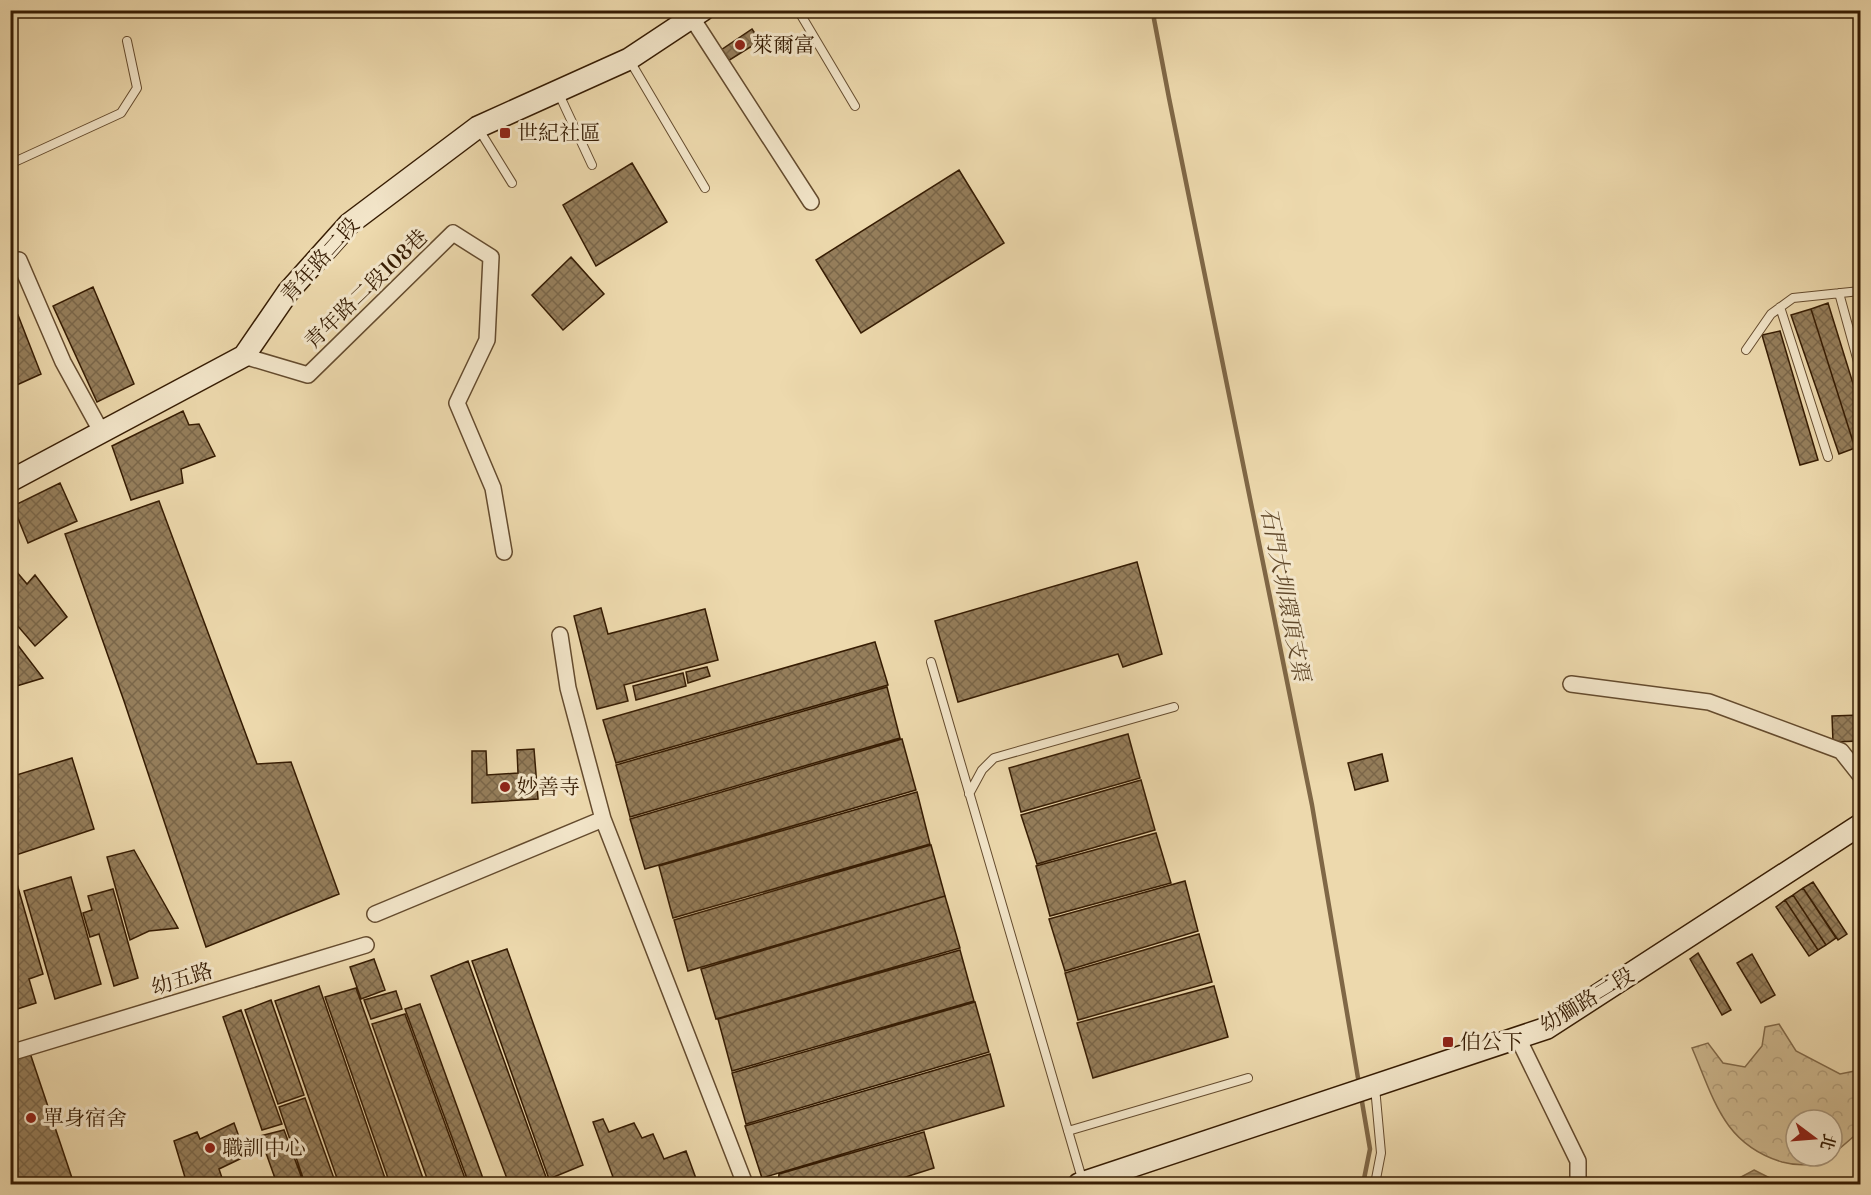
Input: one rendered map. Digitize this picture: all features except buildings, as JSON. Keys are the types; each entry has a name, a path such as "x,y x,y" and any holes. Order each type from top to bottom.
{"street":[{"name":"青年路二段","path":"10,481 244,357 288,292 349,224 478,127 629,59 697,14"},
{"path":"697,14 811,202"},
{"name":"青年路二段108巷","path":"244,357 308,375 453,233 491,257 486,340 457,404 493,488 504,552"},
{"path":"19,260 63,362 102,433"},
{"path":"560,634 568,688 603,819 745,1185"},
{"path":"1571,684 1709,702 1840,751 1860,775"},
{"path":"375,914 603,819"},
{"name":"幼獅路二段","path":"1081,1184 1547,1028 1860,825"},
{"name":"幼五路","path":"10,1053 366,945"},
{"path":"1518,1038 1578,1161 1578,1185"}],"lane":[{"path":"798,10 855,106"},
{"path":"10,165 121,113 136,88 127,41"},
{"path":"629,59 705,188"},
{"path":"558,91 592,165"},
{"path":"478,127 512,183"},
{"path":"1746,351 1771,314 1793,298 1860,291"},
{"path":"1839,293 1860,369"},
{"path":"1780,307 1828,457"},
{"path":"931,662 1068,1131 1081,1184"},
{"path":"969,794 982,770 994,758 1173,707"},
{"path":"1068,1131 1248,1078"},
{"path":"1375,1086 1382,1153 1375,1185"}],"green space":[{"path":"1779,1024 1796,1051 1840,1074 1860,1070 1860,1131 1844,1145 1844,1108 1784,1108 1784,1162 1762,1154 1746,1144 1723,1117 1692,1048 1708,1043 1723,1063 1745,1067 1762,1046 1765,1027"}],"shaded area":[{"path":"1754,1170 1782,1184 1728,1184"}],"waterway":[{"name":"石門大圳環頂支渠","path":"1155,10 1154,19 1169,98 1312,805 1359,1084"},
{"name":"石門大圳環頂支渠","path":"1361,1096 1370,1149 1363,1184"}],"place":[{"name":"萊爾富","path":"740,45"},
{"name":"世紀社區","path":"505,133"},
{"name":"妙善寺","path":"505,787"},
{"name":"伯公下","path":"1448,1042"},
{"name":"單身宿舍","path":"31,1118"},
{"name":"職訓中心","path":"210,1148"}]}
